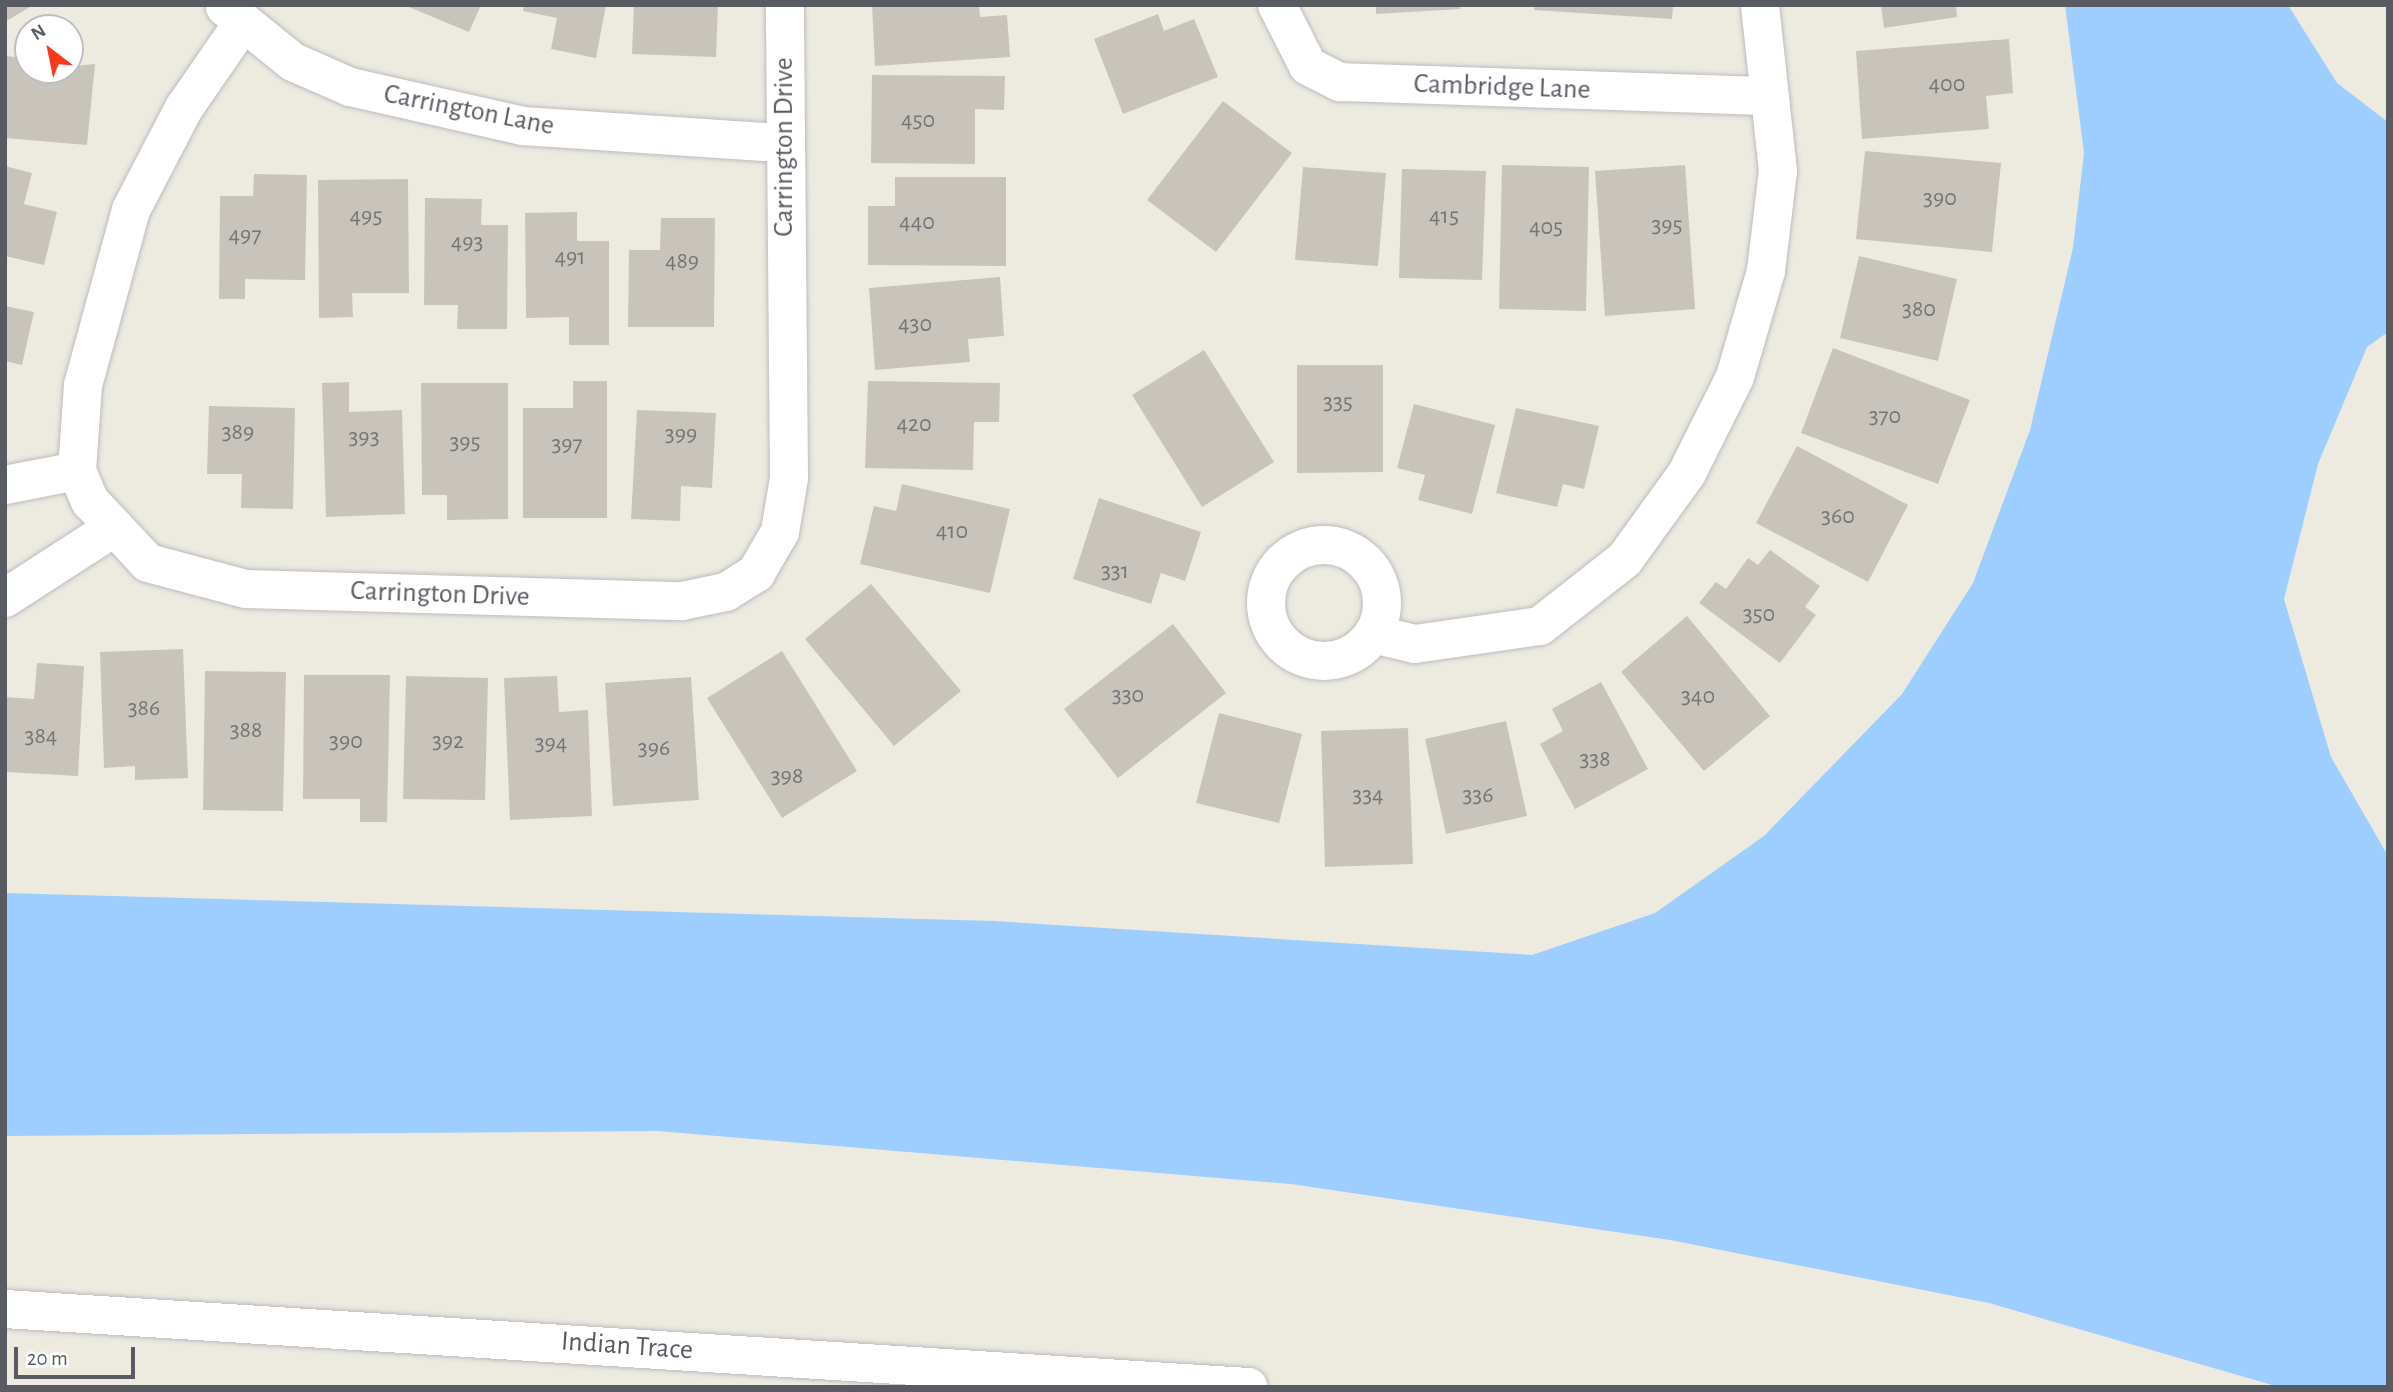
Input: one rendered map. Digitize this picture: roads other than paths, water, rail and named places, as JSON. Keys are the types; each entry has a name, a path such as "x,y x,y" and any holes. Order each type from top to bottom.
{"street":[{"name":"Carrington Drive","path":"77,471 113,528 148,562 246,589 682,601 726,592 757,573 780,532 789,478 782,143 785,5"},
{"name":"Cambridge Lane","path":"1277,5 1308,66 1340,82 1768,96"},
{"path":"1373,634 1415,644 1540,626 1625,559 1687,473 1735,377 1766,271 1778,171 1760,5"},
{"name":"Carrington Lane","path":"233,15 293,62 350,88 523,126 782,143"},
{"path":"5,485 77,471 83,385 131,209 233,15"},
{"path":"5,598 113,528"},
{"name":"Indian Trace","path":"5,1308 1249,1387"}],"water":[{"path":"2065,5 2288,5 2337,83 2388,122 2388,332 2367,347 2318,464 2284,599 2331,757 2388,856 2388,1387 2279,1387 1989,1303 1670,1240 1291,1184 658,1131 5,1136 5,893 994,921 1532,955 1655,913 1764,836 1902,694 1973,583 2030,430 2073,248 2084,153"}]}
